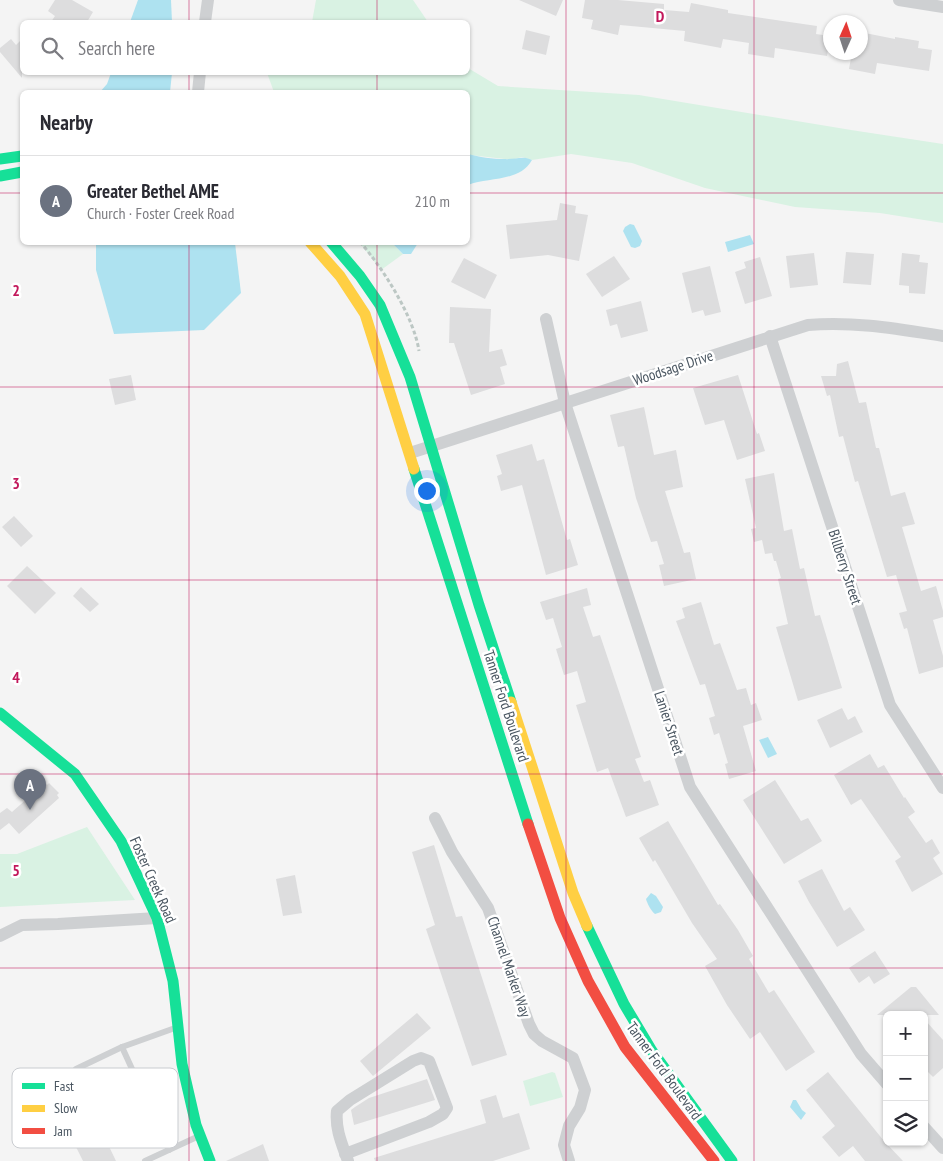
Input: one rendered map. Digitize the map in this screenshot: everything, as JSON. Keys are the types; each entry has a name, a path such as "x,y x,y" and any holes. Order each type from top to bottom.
{"street":[{"path":"205,20 208,0"},
{"path":"898,0 943,7"},
{"path":"198,90 200,75"},
{"path":"0,159 20,156"},
{"path":"0,176 20,172"},
{"name":"Tanner Ford Boulevard","path":"313,245 349,288 365,314 534,843 560,918 588,981 625,1047 714,1161"},
{"name":"Tanner Ford Boulevard","path":"334,245 360,276 380,305 410,377 479,605 573,893 596,946 624,1004 652,1051 732,1161"},
{"name":"Lanier Street","path":"546,319 565,403 690,787 860,1054 883,1080"},
{"name":"Woodsage Drive","path":"410,453 808,325 832,323 859,324 943,336"},
{"name":"Billberry Street","path":"770,336 890,705 943,788"},
{"name":"Foster Creek Road","path":"0,714 29,735 75,774 121,840 157,918 174,980 182,1064 196,1125 210,1161"},
{"name":"Channel Marker Way","path":"435,818 452,852 488,908 528,1024 534,1034 542,1041 573,1058 580,1074 585,1090 580,1108 569,1126 564,1146 569,1161"},
{"path":"0,936 22,925 157,918"},
{"path":"421,1058 429,1061 447,1108 443,1114 429,1122 346,1157 336,1124 338,1111 350,1100 413,1061 421,1058"},
{"path":"928,1131 943,1148"}],"lane":[{"path":"78,1068 122,1047 178,1027"},
{"path":"122,1047 132,1068"},
{"path":"178,1146 200,1136"},
{"path":"145,1161 173,1148"}],"green space":[{"path":"316,0 413,0 427,20 312,20"},
{"path":"470,69 498,86 639,95 943,144 943,223 880,213 795,207 705,188 632,163 571,154 532,160 522,157 505,159 470,155 470,90 273,90 268,75 470,75"},
{"path":"362,245 394,245 403,254 381,270"},
{"path":"87,827 135,900 0,907 0,854 17,854"},
{"path":"552,1072 555,1073 563,1097 530,1106 523,1081"}],"water":[{"path":"138,0 171,0 172,20 131,20"},
{"path":"110,75 172,75 170,90 102,90 107,84"},
{"path":"470,154 491,158 525,158 532,160 520,172 503,178 470,184"},
{"path":"630,224 634,225 642,241 640,246 635,248 631,247 623,231"},
{"path":"750,235 754,244 728,252 725,242"},
{"path":"96,245 235,245 241,293 204,330 114,334 96,270"},
{"path":"394,245 417,245 411,254 403,254"},
{"path":"768,737 777,754 768,758 759,740"},
{"path":"651,893 656,896 663,907 661,912 655,914 648,905 646,899"},
{"path":"793,1100 796,1100 806,1113 801,1120 790,1107"}],"building":[{"path":"55,0 72,0 93,12 88,20 52,20 55,16 48,11"},
{"path":"519,0 563,0 556,16"},
{"path":"585,0 618,0 664,4 664,10 689,12 691,3 728,10 728,13 817,26 816,34 823,35 823,55 775,48 774,58 748,54 749,43 723,39 721,48 684,41 685,31 620,25 618,35 591,29 593,20 582,18"},
{"path":"526,30 550,36 546,55 522,49"},
{"path":"868,34 919,41 918,48 932,50 929,71 877,63 875,74 849,69 851,60 868,60"},
{"path":"11,39 16,45 20,41 20,75 22,75 22,78 0,52 0,48"},
{"path":"560,203 576,206 575,213 588,215 579,261 548,255 510,259 506,225 557,220"},
{"path":"846,252 874,254 871,285 843,283"},
{"path":"814,253 818,285 790,288 786,256"},
{"path":"902,253 920,255 919,262 928,263 925,294 909,293 909,286 899,285"},
{"path":"614,256 630,279 602,297 586,274"},
{"path":"760,257 772,296 745,304 735,272 746,268 744,262"},
{"path":"464,258 497,275 485,299 451,282"},
{"path":"710,266 721,312 705,316 703,310 692,313 682,273"},
{"path":"641,301 648,331 621,338 617,324 610,326 606,310"},
{"path":"450,307 491,309 489,352 502,349 507,365 500,367 505,384 471,395 454,343 449,343"},
{"path":"848,361 859,403 866,402 876,448 879,448 891,496 905,492 915,524 902,527 921,591 936,586 943,611 943,617 933,620 943,656 943,667 919,674 907,628 904,629 899,613 907,611 896,575 887,577 858,481 855,482 843,436 839,437 830,395 827,396 821,376 836,376 837,364"},
{"path":"131,375 136,400 115,405 109,379"},
{"path":"738,375 757,434 759,433 765,451 737,460 724,420 705,425 693,388"},
{"path":"644,407 654,455 676,450 683,487 665,491 684,553 690,552 696,579 664,586 659,565 664,564 657,541 651,542 636,498 624,446 618,447 610,415"},
{"path":"532,444 537,461 544,459 567,540 570,539 578,565 546,575 522,485 501,491 497,476 502,474 496,455"},
{"path":"774,473 784,531 792,529 800,569 804,568 815,616 820,615 842,688 798,701 776,627 788,624 778,579 781,578 772,553 765,554 762,540 754,542 751,529 756,528 745,479"},
{"path":"14,516 33,536 21,547 2,527"},
{"path":"27,566 56,593 35,614 7,586"},
{"path":"81,587 99,604 90,612 73,596"},
{"path":"587,588 591,605 583,607 593,637 600,635 641,757 635,759 644,782 650,780 659,805 626,817 608,768 597,772 576,705 586,702 577,671 564,675 556,649 562,647 553,618 546,620 540,602"},
{"path":"701,602 714,645 720,643 737,690 746,688 751,705 756,703 762,720 743,726 756,771 729,779 725,764 728,763 719,733 714,735 709,718 715,716 705,684 700,685 676,621 685,618 682,608"},
{"path":"842,708 848,720 855,716 863,732 830,748 817,720"},
{"path":"870,754 878,768 884,765 915,812 908,817 926,843 932,839 940,853 933,858 943,874 912,892 895,861 901,857 861,799 851,805 834,775"},
{"path":"775,780 801,821 808,818 822,841 784,864 743,800"},
{"path":"45,783 47,785 49,783 59,793 57,795 59,798 19,834 9,823 0,830 0,813 7,808 12,812"},
{"path":"668,821 718,905 720,904 738,930 753,956 749,959 769,993 774,990 815,1052 786,1071 760,1032 750,1039 727,1005 705,966 717,959 692,923 655,860 653,862 639,838"},
{"path":"434,845 456,917 462,916 507,1055 472,1066 426,929 435,925 412,852"},
{"path":"822,869 844,911 850,907 865,930 837,947 798,881"},
{"path":"295,875 302,913 283,916 276,879"},
{"path":"875,951 890,974 874,984 869,976 859,983 849,968"},
{"path":"911,987 916,987 939,1015 928,1015 928,1011 883,1011 883,1015 877,1015"},
{"path":"417,1013 431,1028 373,1076 360,1061"},
{"path":"928,1023 943,1040 943,1068 933,1077 928,1072"},
{"path":"828,1072 883,1140 883,1146 889,1146 903,1161 865,1161 853,1146 839,1157 822,1137 835,1126 806,1090"},
{"path":"427,1079 435,1100 354,1125 351,1110 369,1098"},
{"path":"496,1095 503,1118 519,1113 530,1149 493,1161 375,1161 374,1158 486,1123 480,1100"},
{"path":"263,1144 269,1161 226,1161"},
{"path":"76,1148 110,1148 116,1161 83,1161"}],"traffic: fast":[{"path":"0,159 20,156"},
{"path":"0,176 20,172"},
{"path":"334,245 360,276 380,305 410,377 479,605 511,702"},
{"path":"414,469 528,824"},
{"path":"0,713 75,774 121,841 157,918 173,981 182,1064 196,1125 210,1161"},
{"path":"587,926 624,1004 652,1051 732,1161"}],"traffic: slow":[{"path":"313,245 340,276 365,314 414,469"},
{"path":"511,702 573,893 587,926"}],"traffic: jam":[{"path":"528,824 560,918 588,981 625,1047 714,1161"}],"place":[{"name":"Greater Bethel AME","path":"30,810"}]}
